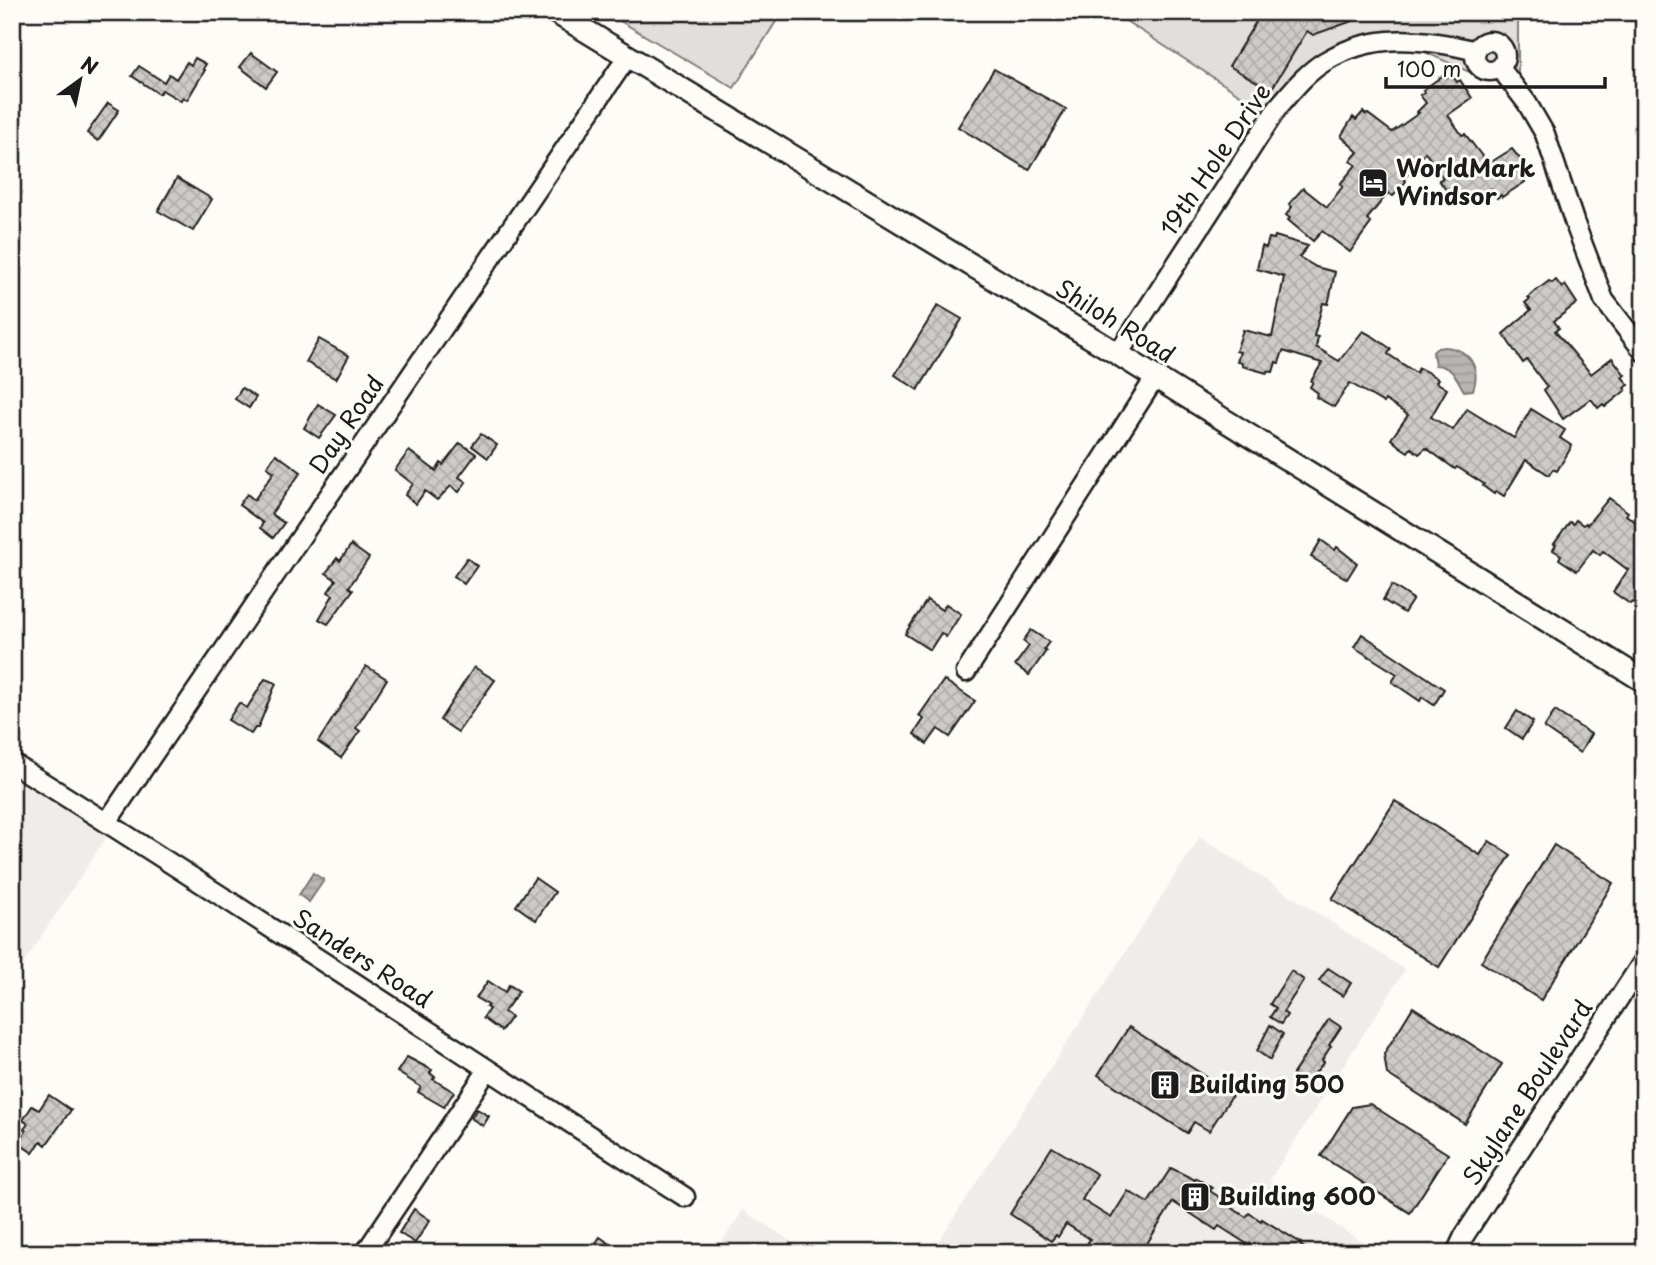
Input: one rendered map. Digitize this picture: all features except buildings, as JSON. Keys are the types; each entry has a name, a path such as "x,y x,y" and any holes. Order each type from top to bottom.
{"main road":[{"name":"Shiloh Road","path":"555,12 1118,355 1644,681"}],"street":[{"name":"19th Hole Drive","path":"1118,355 1278,107 1298,84 1322,63 1343,52 1392,40 1420,39 1476,51 1482,43 1498,42 1505,50 1506,55 1500,68 1527,103 1545,134 1604,300 1644,352"},
{"name":"Day Road","path":"107,822 628,56"},
{"path":"967,671 1155,378"},
{"name":"Sanders Road","path":"12,763 685,1197"},
{"name":"Skylane Boulevard","path":"1456,1253 1471,1225 1644,960"},
{"path":"365,1253 487,1071"}],"shaded area":[{"path":"605,12 782,12 734,88"},
{"path":"1112,12 1518,12 1518,75 1487,80 1383,33 1319,58 1265,111"},
{"path":"1437,348 1461,351 1471,361 1475,374 1473,390 1464,391 1450,370 1435,365 1433,352"},
{"path":"12,772 110,832 12,981"},
{"path":"1200,837 1405,970 1269,1181 1379,1253 931,1253"},
{"path":"313,873 324,880 309,902 299,895"},
{"path":"743,1210 809,1253 715,1253"}],"place":[{"name":"WorldMark Windsor","path":"1373,183"},
{"name":"Building 500","path":"1165,1085"},
{"name":"Building 600","path":"1195,1197"}]}
